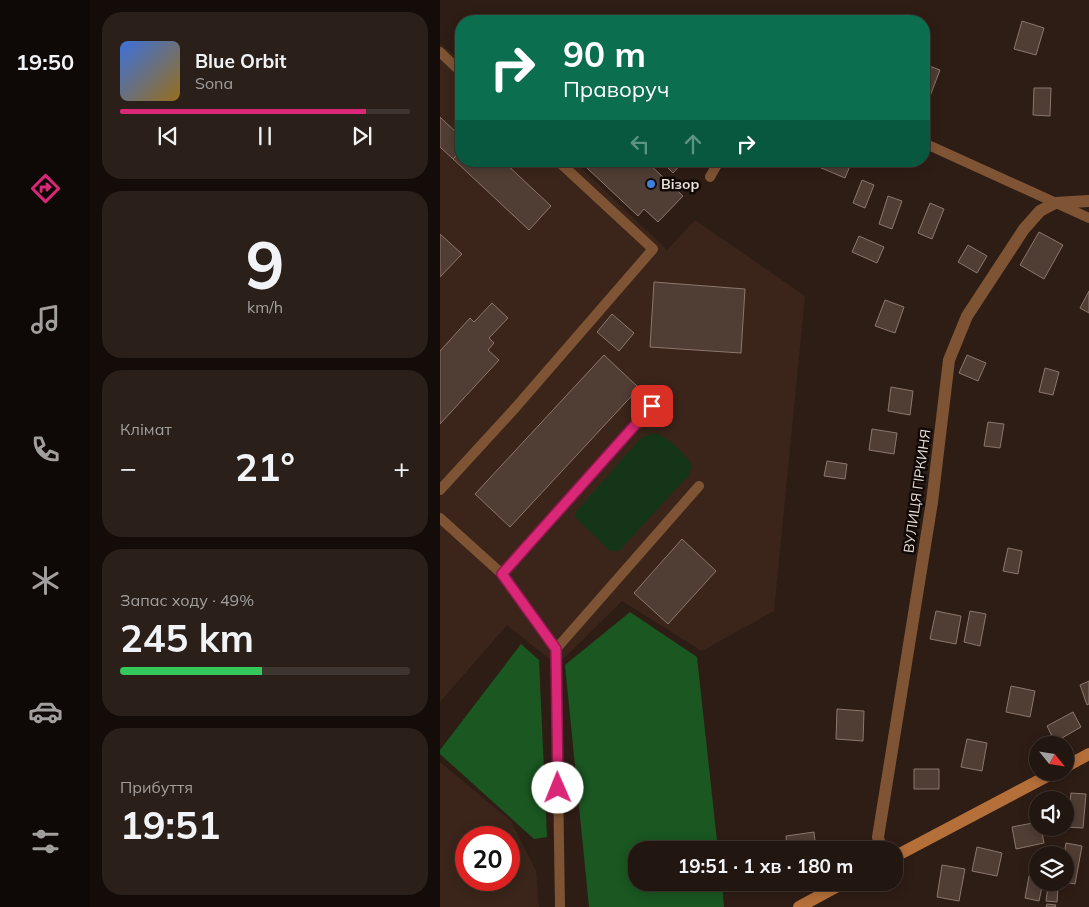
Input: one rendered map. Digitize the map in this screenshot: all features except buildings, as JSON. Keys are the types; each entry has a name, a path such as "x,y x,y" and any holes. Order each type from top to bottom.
{"street":[{"path":"1055,203 1089,201"},
{"name":"ВУЛИЦЯ ГІРКИНЯ","path":"879,841 932,502 948,360 967,316 1024,229 1040,211 1055,203"},
{"path":"1074,762 1089,754"},
{"path":"903,852 1038,781"},
{"path":"799,907 829,891"}],"lane":[{"path":"440,52 455,66"},
{"path":"930,146 1089,218"},
{"path":"440,490 653,249 564,167"},
{"path":"710,177 716,167"},
{"path":"502,574 652,406"},
{"path":"556,649 699,486"},
{"path":"440,518 502,574 556,649 560,907"}],"shaded area":[{"path":"440,43 455,56 455,167 580,167 667,250 695,220 805,296 774,611 702,651 622,601 557,665 507,625 440,702"},
{"path":"440,762 511,821 514,826 455,826 455,891 520,891 520,839 536,871 539,907 440,907"}],"green space":[{"path":"656,433 671,442 692,465 689,475 619,551 610,551 575,517 575,513 640,439"},
{"path":"630,612 697,657 717,841 628,841 628,891 723,891 724,907 589,907 565,665"},
{"path":"521,644 539,660 547,837 534,839 440,754 440,750"}],"place":[{"name":"Візор","path":"651,184"}],"route":[{"path":"558,788 556,649 502,574 652,406"}]}
